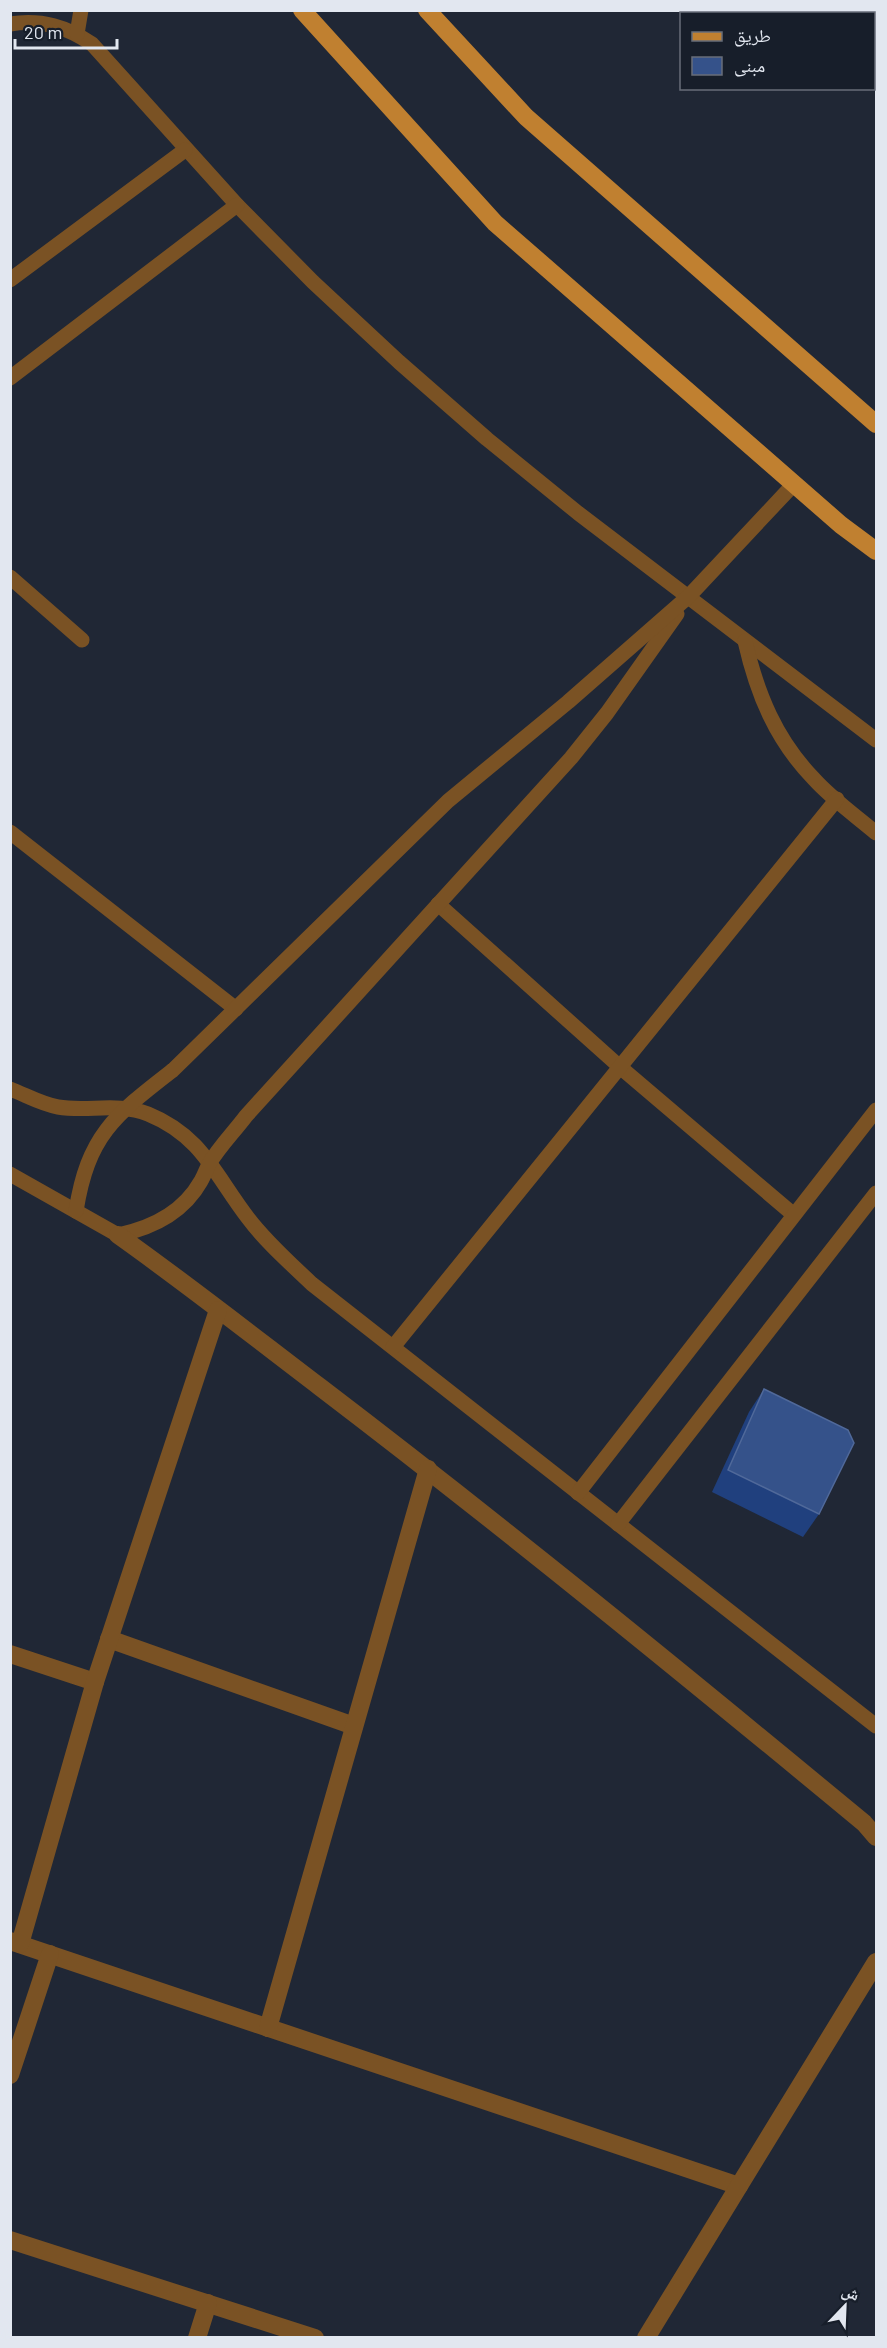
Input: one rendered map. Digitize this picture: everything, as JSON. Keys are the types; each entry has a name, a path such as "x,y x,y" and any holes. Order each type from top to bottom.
{"main road":[{"path":"302,10 495,223 841,525 876,552"},
{"path":"427,10 526,117 876,424"}],"street":[{"path":"118,1235 428,1469 864,1823 876,1838"},
{"path":"219,1310 95,1682 15,1942 739,2186"},
{"path":"268,2028 428,1469"},
{"path":"109,1639 354,1726"},
{"path":"10,1654 95,1682"},
{"path":"10,2075 50,1954"},
{"path":"646,2337 876,1962"},
{"path":"10,2240 315,2337"},
{"path":"197,2337 208,2303"}],"lane":[{"path":"78,34 81,10"},
{"path":"10,24 44,22 78,34 92,44 185,150 237,205 313,282 399,362 487,439 578,513 876,740"},
{"path":"10,280 185,150"},
{"path":"10,378 237,205"},
{"path":"76,1211 86,1166 102,1135 125,1108 172,1070 448,801 558,710 689,596 794,484"},
{"path":"10,577 82,640"},
{"path":"10,1174 118,1235 148,1227 174,1212 201,1182 210,1164 246,1116 571,758 640,668 689,596"},
{"path":"745,641 756,685 780,736 815,781 876,833"},
{"path":"393,1347 837,800"},
{"path":"10,832 236,1009"},
{"path":"438,904 620,1067 794,1215"},
{"path":"10,1089 36,1101 57,1107 125,1108 146,1113 176,1129 198,1146 249,1220 312,1284 876,1726"},
{"path":"578,1492 876,1110"},
{"path":"618,1524 876,1193"}],"building":[{"path":"764,1389 848,1430 854,1443 819,1514 728,1470"}]}
